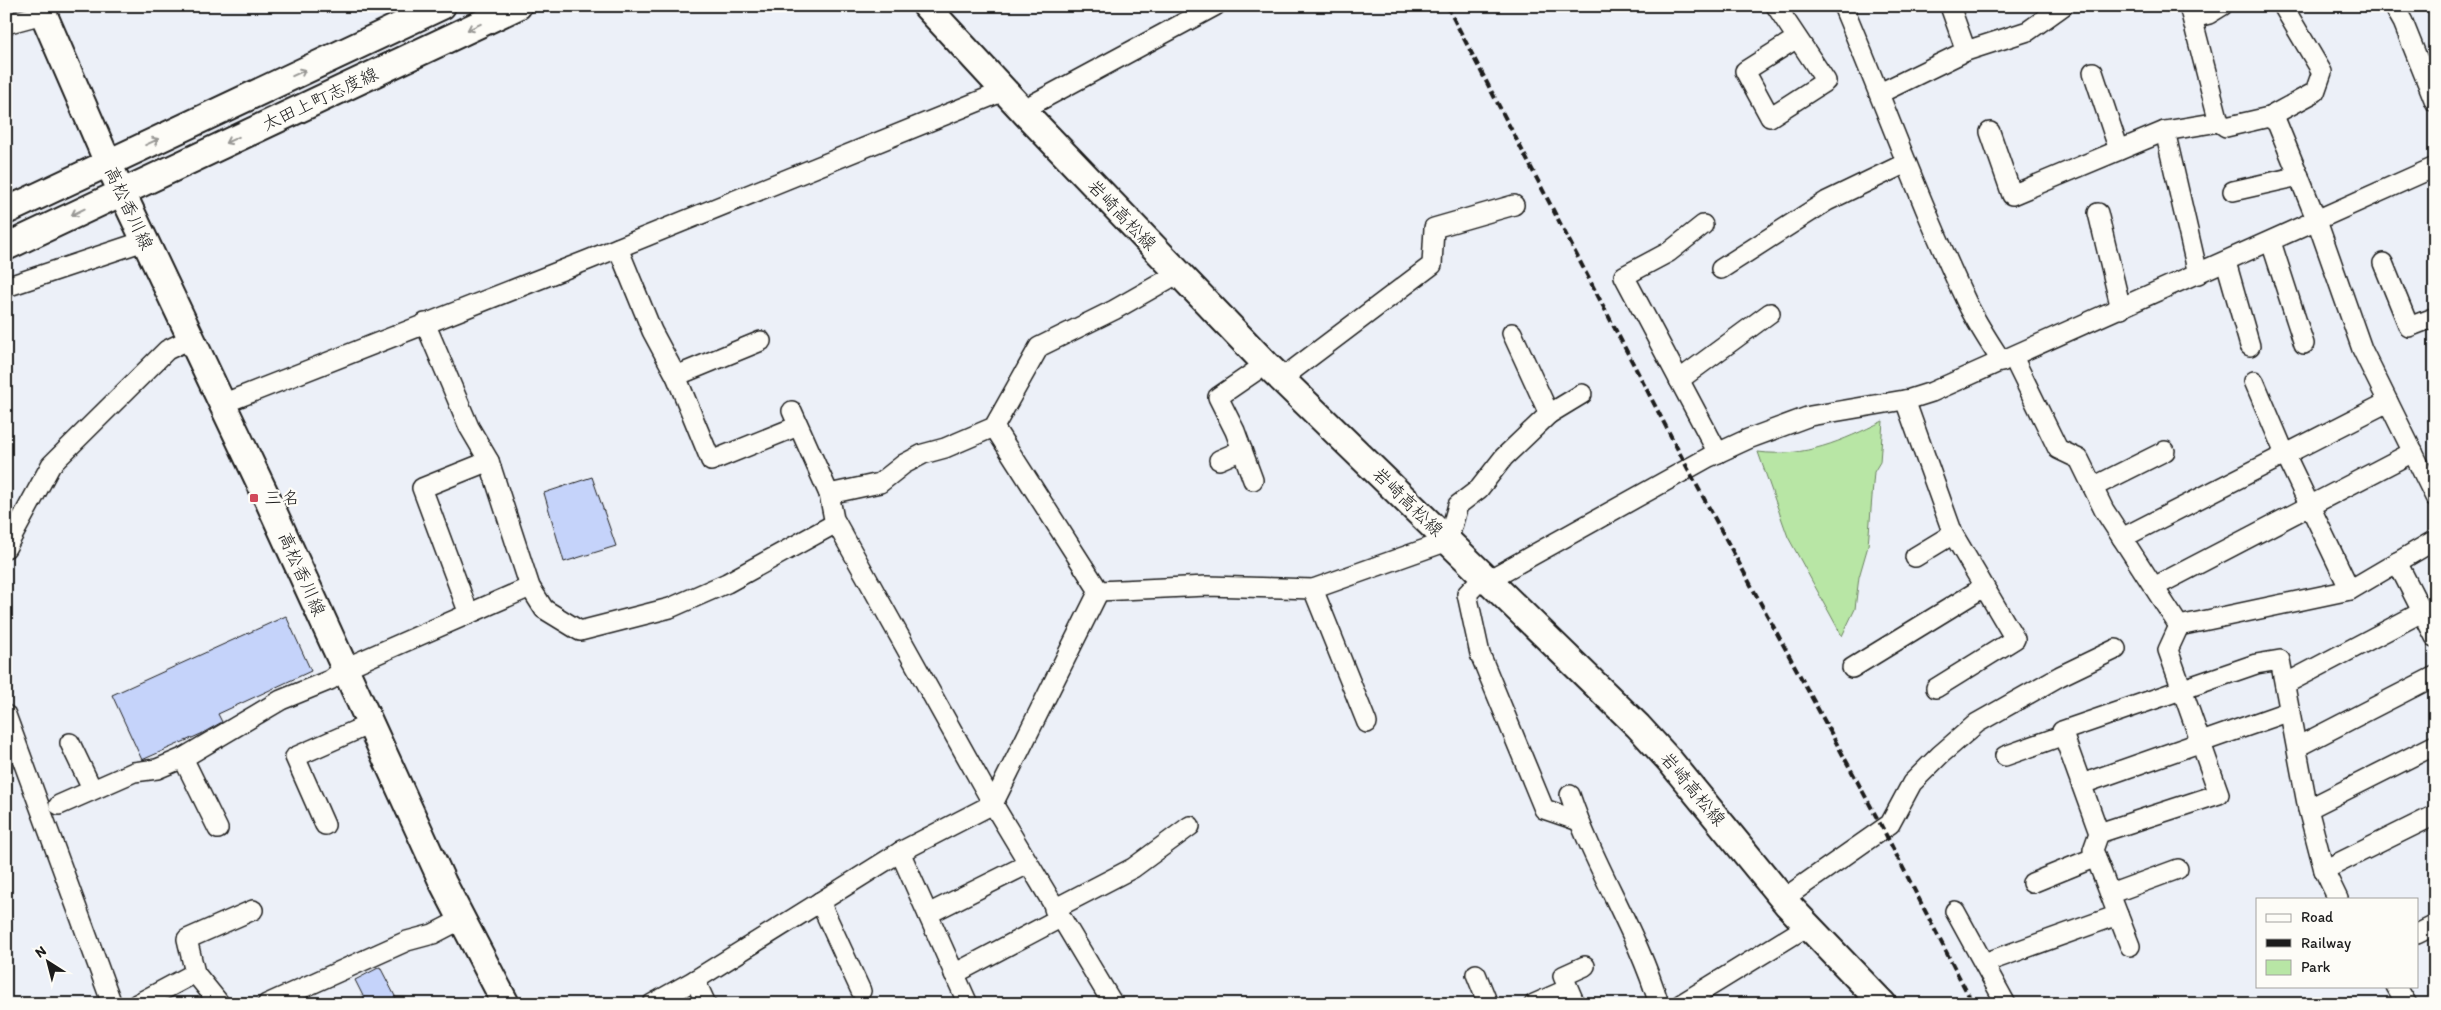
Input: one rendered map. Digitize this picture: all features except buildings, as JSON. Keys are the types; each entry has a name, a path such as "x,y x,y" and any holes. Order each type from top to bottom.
{"main road":[{"name":"太田上町志度線","path":"6,211 442,6"},
{"name":"太田上町志度線","path":"6,247 518,6"},
{"name":"岩崎高松線","path":"926,6 1022,110 1274,372 1664,754 1783,899 1883,1004"},
{"name":"高松香川線","path":"41,10 108,163 345,668 443,883 506,1004"}],"street":[{"path":"1022,110 1215,6"},
{"path":"1776,6 1797,38"},
{"path":"1843,6 1880,93 1906,163 1968,305 2007,360 2058,449 2079,459 2122,538 2179,626"},
{"path":"1880,93 1966,51 2028,31 2063,6"},
{"path":"2218,122 2191,12 2209,14 2222,6"},
{"path":"1990,132 2012,195 2165,130 2218,122 2226,127 2269,117 2316,92 2322,72 2283,6"},
{"path":"2394,6 2403,22 2435,102"},
{"path":"1951,9 1966,51"},
{"path":"6,24 41,10"},
{"path":"2093,72 2119,150"},
{"path":"222,404 618,248 1004,91"},
{"path":"2269,117 2277,123 2317,221 2362,349 2434,494"},
{"path":"2165,130 2198,274"},
{"path":"1721,269 1827,201 1906,163"},
{"path":"1579,822 1544,808 1480,654 1467,594 1486,578 1718,453 1748,439 1810,416 1905,400 1932,392 2435,167"},
{"path":"2233,191 2298,176"},
{"path":"1253,480 1242,450 1218,397 1274,372 1432,265 1434,228 1514,205"},
{"path":"2098,213 2121,309"},
{"path":"1704,225 1669,252 1624,276 1718,453"},
{"path":"6,286 144,241"},
{"path":"2271,242 2304,344"},
{"path":"618,248 652,331 676,376 711,461 795,419 829,494 836,523 993,804 1057,914 1113,1004"},
{"path":"2226,262 2250,346"},
{"path":"2383,263 2408,327 2435,317"},
{"path":"829,494 880,483 904,464 923,454 945,448 994,427 1038,347 1114,310 1179,273"},
{"path":"1679,380 1770,313"},
{"path":"424,323 469,427 489,461 530,587 544,609 580,631 670,608 727,583 836,523"},
{"path":"1512,333 1549,414"},
{"path":"6,548 51,465 167,350 190,338"},
{"path":"676,376 761,341"},
{"path":"2254,381 2284,454 2350,590"},
{"path":"1099,591 1208,586 1313,589 1448,541 1458,505 1479,489 1504,457 1549,414 1582,394"},
{"path":"1905,400 1954,534 2015,639 1936,688"},
{"path":"2122,538 2388,402"},
{"path":"994,427 1099,591"},
{"path":"1219,460 1242,450"},
{"path":"2093,487 2165,451"},
{"path":"2154,587 2413,452"},
{"path":"468,614 422,488 489,461"},
{"path":"1915,557 1954,534"},
{"path":"2179,626 2350,590 2435,540"},
{"path":"2397,562 2435,637"},
{"path":"58,805 134,772 157,770 183,758 281,700 330,680 345,668 530,587"},
{"path":"1852,668 1984,587"},
{"path":"1313,589 1367,724"},
{"path":"652,1004 695,980 900,852 993,804 1099,591"},
{"path":"2285,684 2422,612"},
{"path":"2099,833 2219,794 2168,650 2179,626"},
{"path":"1783,899 1890,824 1912,783 1940,755 1977,723 2060,676 2116,650"},
{"path":"2130,946 2093,850 2099,833 2062,731 2181,688 2256,664 2280,660 2308,809 2324,870 2338,898"},
{"path":"2296,747 2435,676"},
{"path":"2082,784 2290,711"},
{"path":"6,715 112,1004"},
{"path":"325,824 295,756 370,724"},
{"path":"2005,756 2064,735"},
{"path":"70,743 92,789"},
{"path":"2308,809 2435,745"},
{"path":"183,758 218,829"},
{"path":"1570,795 1579,822 1649,969 1659,1004"},
{"path":"2324,870 2435,815"},
{"path":"954,974 1133,868 1190,826"},
{"path":"900,852 968,1004"},
{"path":"2032,883 2096,857"},
{"path":"928,914 1028,864"},
{"path":"2110,894 2178,870"},
{"path":"820,902 860,991"},
{"path":"220,1004 195,973 186,939 253,910"},
{"path":"1955,911 2006,1004"},
{"path":"1984,963 2118,915"},
{"path":"268,1004 407,941 433,934 462,919"},
{"path":"2418,934 2435,925"},
{"path":"1681,1004 1808,926"},
{"path":"1534,1004 1571,996 1563,976 1585,966"},
{"path":"137,1004 195,973"},
{"path":"1476,974 1488,1004"},
{"path":"695,980 706,1004"},
{"path":"2397,988 2407,1004"}],"green space":[{"path":"1883,421 1880,462 1874,472 1868,546 1859,577 1855,609 1842,636 1788,537 1758,452 1775,453 1807,450 1838,441"}],"railway":[{"path":"1447,6 1688,469 1883,829 1973,1004"}],"place":[{"name":"三名","path":"254,498"}]}
